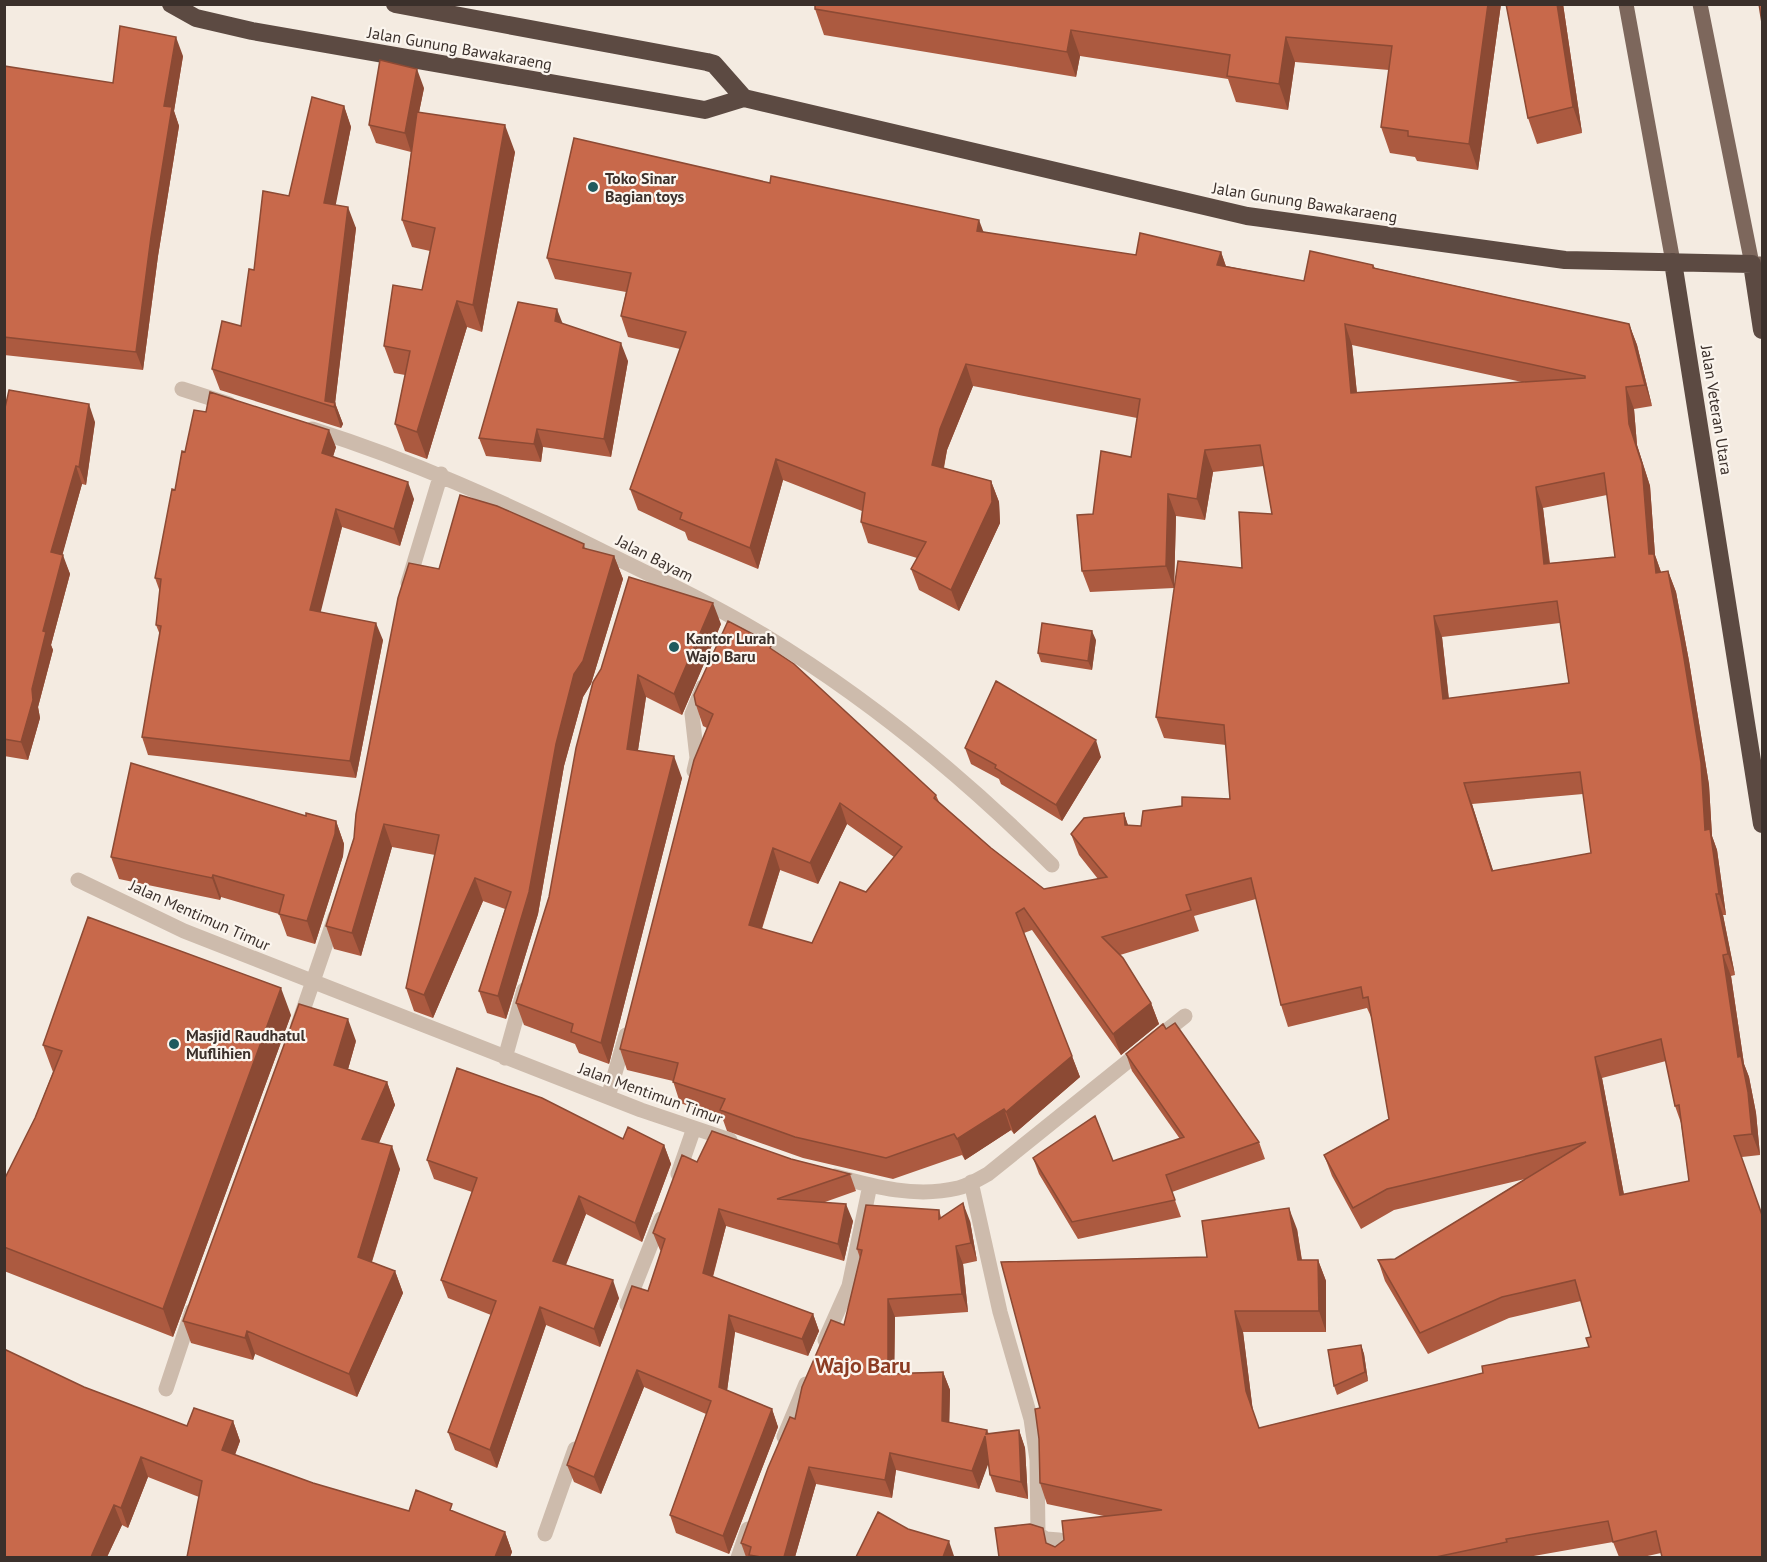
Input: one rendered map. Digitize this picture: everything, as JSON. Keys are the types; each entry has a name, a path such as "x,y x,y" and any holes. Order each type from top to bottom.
{"highway":[{"name":"Jalan Gunung Bawakaraeng","path":"171,4 196,18 252,31 705,110 744,98 1247,216 1565,260 1757,264"},
{"name":"Jalan Gunung Bawakaraeng","path":"395,4 707,62 714,64 744,98"},
{"name":"Jalan Veteran Utara","path":"1673,262 1762,824"},
{"path":"1757,264 1762,330"}],"main road":[{"name":"Jalan Veteran Utara","path":"1626,4 1673,262"},
{"path":"1700,4 1757,264"}],"street":[{"path":"182,390 248,409"},
{"name":"Jalan Bayam","path":"292,423 441,474 734,624 877,710 957,776 1052,865"},
{"path":"403,598 441,474"},
{"path":"690,789 697,758 692,714 708,677"},
{"name":"Jalan Mentimun Timur","path":"78,880 183,931 505,1058 748,1147"},
{"path":"294,1036 339,903"},
{"path":"505,1058 528,974"},
{"path":"820,1172 870,1185 921,1193 961,1188 988,1174 1185,1016"},
{"path":"608,1097 629,1023"},
{"path":"621,1319 694,1128"},
{"path":"971,1182 1000,1312 1031,1419 1037,1460 1038,1534 1046,1539 1059,1540 1062,1557"},
{"path":"820,1351 849,1286 870,1185"},
{"path":"166,1389 197,1296"},
{"path":"779,1449 811,1373"},
{"path":"546,1534 579,1437"},
{"path":"738,1557 754,1514"}],"building":[{"path":"815,4 1488,4 1469,144 1408,136 1408,131 1381,127 1392,46 1286,37 1279,84 1227,76 1230,55 1071,30 1067,52 815,9"},
{"path":"1506,4 1557,4 1573,107 1528,118"},
{"path":"1759,4 1762,4 1762,23"},
{"path":"120,26 176,37 164,106 172,107 151,237 136,352 4,337 4,66 113,83"},
{"path":"380,60 417,69 405,133 369,125"},
{"path":"312,97 344,106 324,203 348,207 325,401 335,403 334,407 212,369 222,321 241,326 249,269 254,270 263,191 289,196"},
{"path":"417,112 505,125 473,305 457,301 417,432 395,424 410,351 384,346 393,285 422,290 435,228 402,220"},
{"path":"574,138 770,183 771,176 979,220 977,231 1136,255 1140,233 1221,252 1217,265 1304,281 1310,251 1373,265 1373,268 1629,324 1645,385 1626,387 1629,424 1642,464 1649,554 1654,554 1656,573 1668,571 1681,640 1701,763 1705,830 1710,829 1719,894 1716,894 1728,954 1723,955 1738,1057 1741,1056 1748,1092 1752,1134 1734,1136 1762,1215 1762,1557 1662,1557 1656,1531 1613,1542 1608,1521 1506,1539 1507,1542 1436,1557 999,1557 995,1528 1030,1524 1043,1528 1046,1543 1055,1547 1064,1540 1062,1521 1162,1510 1040,1483 1039,1439 1035,1409 1040,1408 1001,1262 1207,1257 1202,1221 1289,1208 1298,1260 1318,1260 1319,1311 1235,1311 1246,1391 1259,1428 1483,1373 1482,1366 1589,1347 1586,1338 1591,1337 1575,1280 1502,1297 1420,1333 1378,1260 1395,1259 1586,1142 1387,1189 1353,1208 1324,1155 1389,1119 1368,997 1363,998 1361,987 1281,1005 1251,878 1186,895 1191,910 1102,937 1123,958 1151,1003 1113,1034 1024,908 1016,913 1072,1056 1006,1112 1004,1109 957,1139 954,1134 886,1158 795,1137 720,1110 725,1099 673,1082 678,1063 620,1049 694,760 713,714 696,705 694,695 728,621 772,644 770,648 794,664 936,795 934,798 991,848 1044,889 1107,877 1071,834 1084,818 1124,813 1125,825 1141,826 1143,811 1182,806 1182,797 1230,799 1224,725 1156,717 1178,561 1242,568 1239,512 1272,514 1260,445 1205,450 1197,499 1168,494 1166,566 1082,571 1077,515 1093,514 1101,451 1131,457 1140,399 966,364 940,429 932,465 991,481 992,502 951,590 911,569 926,542 861,522 865,493 776,459 750,548 680,519 682,513 630,489 686,332 621,316 631,273 547,258","holes":["1345,324 1585,376 1585,378 1351,393","1604,473 1615,557 1544,564 1536,487","1557,601 1569,683 1443,699 1434,616","1580,772 1591,853 1492,871 1464,783","840,803 902,847 866,892 840,882 812,943 749,925 773,848 810,863","1661,1039 1675,1106 1679,1105 1689,1181 1620,1195 1595,1057"]},
{"path":"518,302 557,309 555,321 621,343 604,439 537,429 534,444 479,438"},
{"path":"9,390 89,404 79,467 76,466 51,552 63,555 43,631 46,632 32,689 33,700 21,742 4,739 4,412"},
{"path":"210,392 329,430 322,453 408,482 394,529 336,509 310,610 376,623 350,761 142,737 161,626 156,625 161,579 155,578 172,489 175,490 182,451 185,452 194,410 206,412"},
{"path":"460,495 497,506 584,544 583,548 614,556 583,661 574,674 556,744 529,892 498,996 479,991 511,892 475,878 424,995 406,988 439,835 384,824 352,933 326,926 354,838 356,814 398,598 409,563 439,569"},
{"path":"629,577 713,603 674,694 638,675 627,749 674,756 601,1043 571,1032 573,1024 516,1003 549,897 576,748 593,682 601,669"},
{"path":"1042,623 1092,631 1088,661 1038,653"},
{"path":"996,681 1096,740 1056,805 995,768 996,765 965,748"},
{"path":"131,763 306,816 306,813 336,821 335,834 307,921 279,914 284,895 213,875 212,878 111,857"},
{"path":"88,917 281,988 163,1309 4,1247 4,1180 35,1118 62,1051 43,1045"},
{"path":"299,1004 348,1019 334,1065 387,1082 362,1139 392,1146 358,1257 395,1271 349,1374 247,1331 245,1338 183,1321"},
{"path":"1175,1023 1259,1142 1166,1175 1175,1200 1072,1222 1033,1158 1095,1116 1113,1161 1184,1137 1126,1054 1163,1024 1166,1029"},
{"path":"457,1068 542,1098 623,1139 628,1127 664,1145 635,1223 579,1196 553,1261 613,1280 594,1329 540,1307 490,1450 448,1432 496,1301 441,1280 477,1178 427,1160"},
{"path":"712,1131 791,1159 850,1174 777,1199 846,1204 838,1244 719,1209 703,1273 813,1314 802,1339 729,1315 719,1387 772,1409 723,1536 670,1515 711,1401 637,1370 594,1477 567,1465 632,1286 648,1291 665,1239 653,1233 682,1155 697,1162"},
{"path":"963,1203 971,1243 956,1246 962,1294 888,1299 888,1374 943,1372 942,1421 987,1430 986,1434 1019,1430 1021,1482 990,1475 985,1436 972,1471 890,1453 885,1480 809,1467 784,1557 749,1555 751,1547 741,1543 768,1468 790,1417 795,1419 802,1387 831,1320 844,1325 862,1250 857,1249 866,1205 939,1210 939,1219"},
{"path":"1361,1345 1365,1372 1334,1386 1328,1350"},
{"path":"4,1349 84,1387 187,1426 194,1408 233,1421 222,1450 313,1483 409,1511 416,1490 452,1504 450,1510 505,1532 495,1557 187,1557 202,1481 141,1457 121,1508 114,1505 91,1557 4,1557"},
{"path":"878,1512 908,1529 949,1541 943,1557 856,1557"}],"place":[{"name":"Toko Sinar Bagian toys","path":"593,187"},
{"name":"Kantor Lurah Wajo Baru","path":"674,647"},
{"name":"Masjid Raudhatul Muflihien","path":"174,1044"}],"district":[{"name":"Wajo Baru","path":"863,1365"}]}
